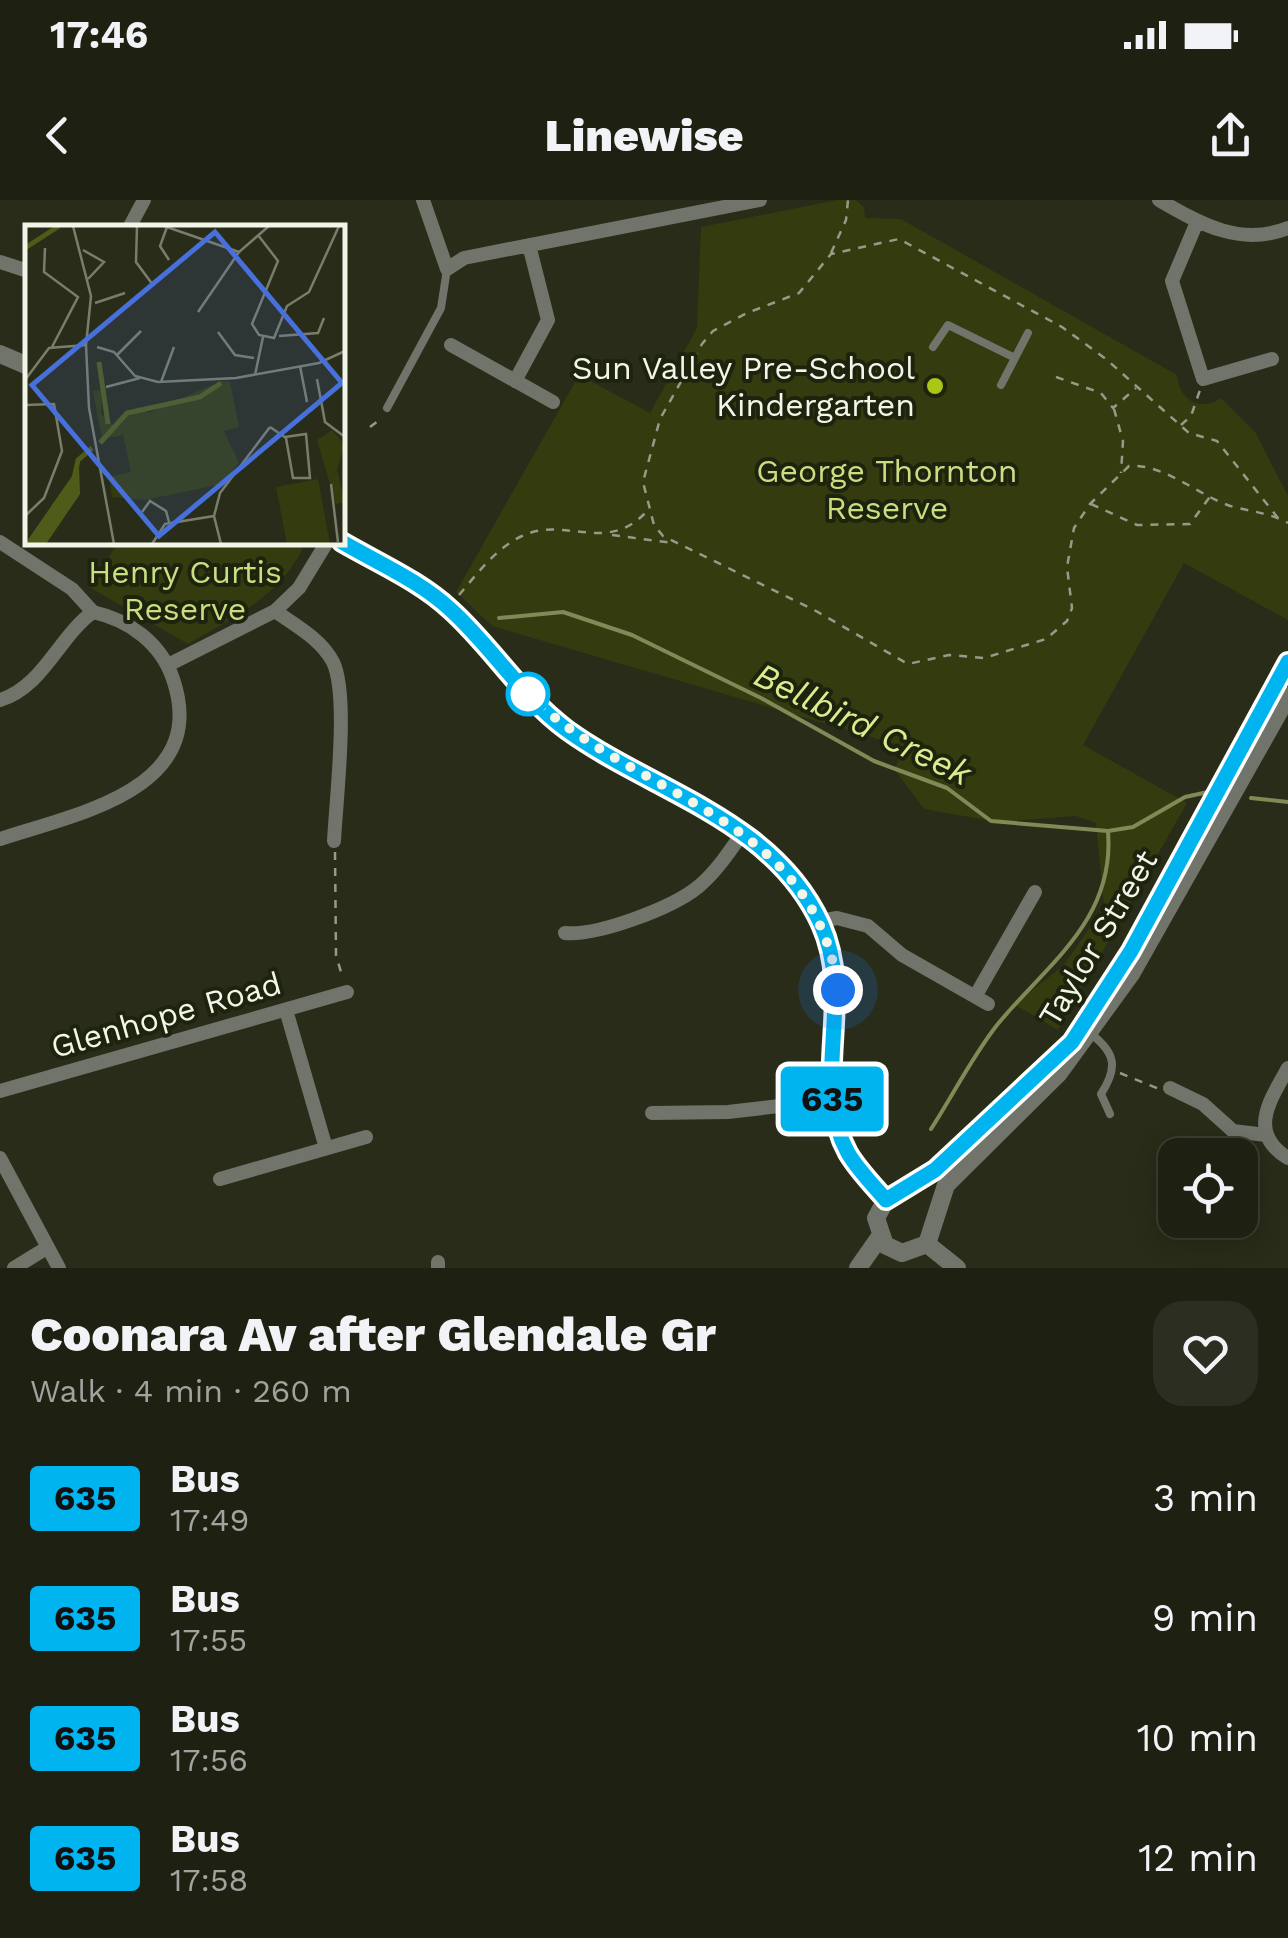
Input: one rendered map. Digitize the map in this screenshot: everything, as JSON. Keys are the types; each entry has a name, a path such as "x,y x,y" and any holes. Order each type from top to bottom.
{"street":[{"path":"130,225 144,200"},
{"path":"423,200 447,269 464,258 760,200"},
{"path":"1158,200 1222,233 1264,238 1288,228"},
{"path":"1197,222 1172,281 1203,379 1272,360"},
{"path":"516,381 548,320 530,245"},
{"path":"0,262 25,270"},
{"path":"451,345 553,402"},
{"path":"0,354 25,365"},
{"path":"0,542 72,589 93,612 137,632 168,665 180,709 178,732 151,776 113,801 0,839"},
{"path":"345,544 449,607 566,730 743,832 791,875 820,921 838,990 832,1100 847,1151 891,1197 916,1196 934,1217 927,1244"},
{"path":"168,665 275,611 299,588 325,545"},
{"path":"275,611 314,638 333,662 340,688 334,841"},
{"path":"0,700 48,664 74,626 93,612"},
{"name":"Taylor Street","path":"891,1197 935,1170 1072,1042 1131,951 1288,662"},
{"name":"Taylor Street","path":"934,1217 946,1186 1060,1073 1153,939 1288,696"},
{"path":"566,933 586,935 697,888 743,832"},
{"path":"820,921 837,918 868,926 902,955 982,999 1034,892"},
{"name":"Glenhope Road","path":"0,1091 346,992"},
{"path":"286,1010 326,1148"},
{"path":"1288,1068 1264,1114 1266,1135 1273,1147 1288,1158"},
{"path":"1170,1088 1203,1104 1233,1130 1266,1135"},
{"path":"652,1113 728,1112 832,1100"},
{"path":"220,1178 366,1138"},
{"path":"0,1158 58,1268"},
{"path":"858,1268 879,1238 876,1218 891,1197"},
{"path":"879,1238 902,1253"},
{"path":"883,1268 902,1253 927,1244"},
{"path":"927,1244 957,1268"},
{"path":"14,1268 45,1248"}],"lane":[{"path":"388,408 441,308 447,269"},
{"path":"932,347 942,329 957,325 1014,358"},
{"path":"1000,385 1028,333"},
{"path":"1089,1032 1114,1060 1114,1069 1101,1094 1110,1114"}],"path":[{"path":"848,200 846,220 831,254 800,293 747,313 714,331 702,344 660,419 644,482 654,525 676,543 816,611 908,664 949,655 984,658 1046,639 1068,621 1072,608 1067,567 1074,528 1090,504 1121,473 1136,465 1212,494 1230,506 1288,523"},
{"path":"831,254 900,239 1062,327 1189,433 1217,442 1278,518"},
{"path":"1056,377 1101,393 1113,408 1123,440 1121,473"},
{"path":"1181,425 1191,416 1203,379"},
{"path":"1113,408 1137,387"},
{"path":"370,427 380,422 388,408"},
{"path":"1090,504 1137,525 1190,524 1212,494"},
{"path":"610,534 637,522 649,508"},
{"path":"449,607 501,550 524,534 610,534 676,543"},
{"path":"334,841 336,955 346,992"},
{"path":"1114,1069 1158,1088 1170,1088"}],"green space":[{"name":"George Thornton Reserve","path":"837,200 856,200 864,208 865,218 901,219 1177,375 1182,391 1192,401 1205,404 1221,398 1255,432 1288,496 1288,620 1184,563 1083,745 1187,803 1058,1030 1014,1004 1063,966 1104,907 1096,823 1076,816 998,822 924,809 895,770 902,746 492,626 456,592 579,375 650,413 697,328 701,227"},
{"name":"Henry Curtis Reserve","path":"117,545 301,545 302,550 267,594 188,644 89,587"}],"waterway":[{"name":"Bellbird Creek","path":"499,618 563,612 632,635 761,698 874,761 947,788 991,821 1108,831 1133,827 1185,797 1208,792"},
{"name":"Bellbird Creek","path":"1251,798 1288,802"},
{"path":"931,1129 988,1037 1074,939 1089,916 1101,891 1108,832"}],"bus line":[{"name":"635","path":"345,544 449,607 566,730 743,832 791,875 820,921 835,968 838,1014 831,1085 836,1118 847,1151 886,1200 935,1170 1009,1097 1050,1067 1072,1042 1131,951 1288,662"}],"place":[{"name":"Sun Valley Pre-School Kindergarten","path":"935,386"}],"route":[{"path":"528,694 566,730 743,832 776,858 820,921 830,947 838,990"}]}
